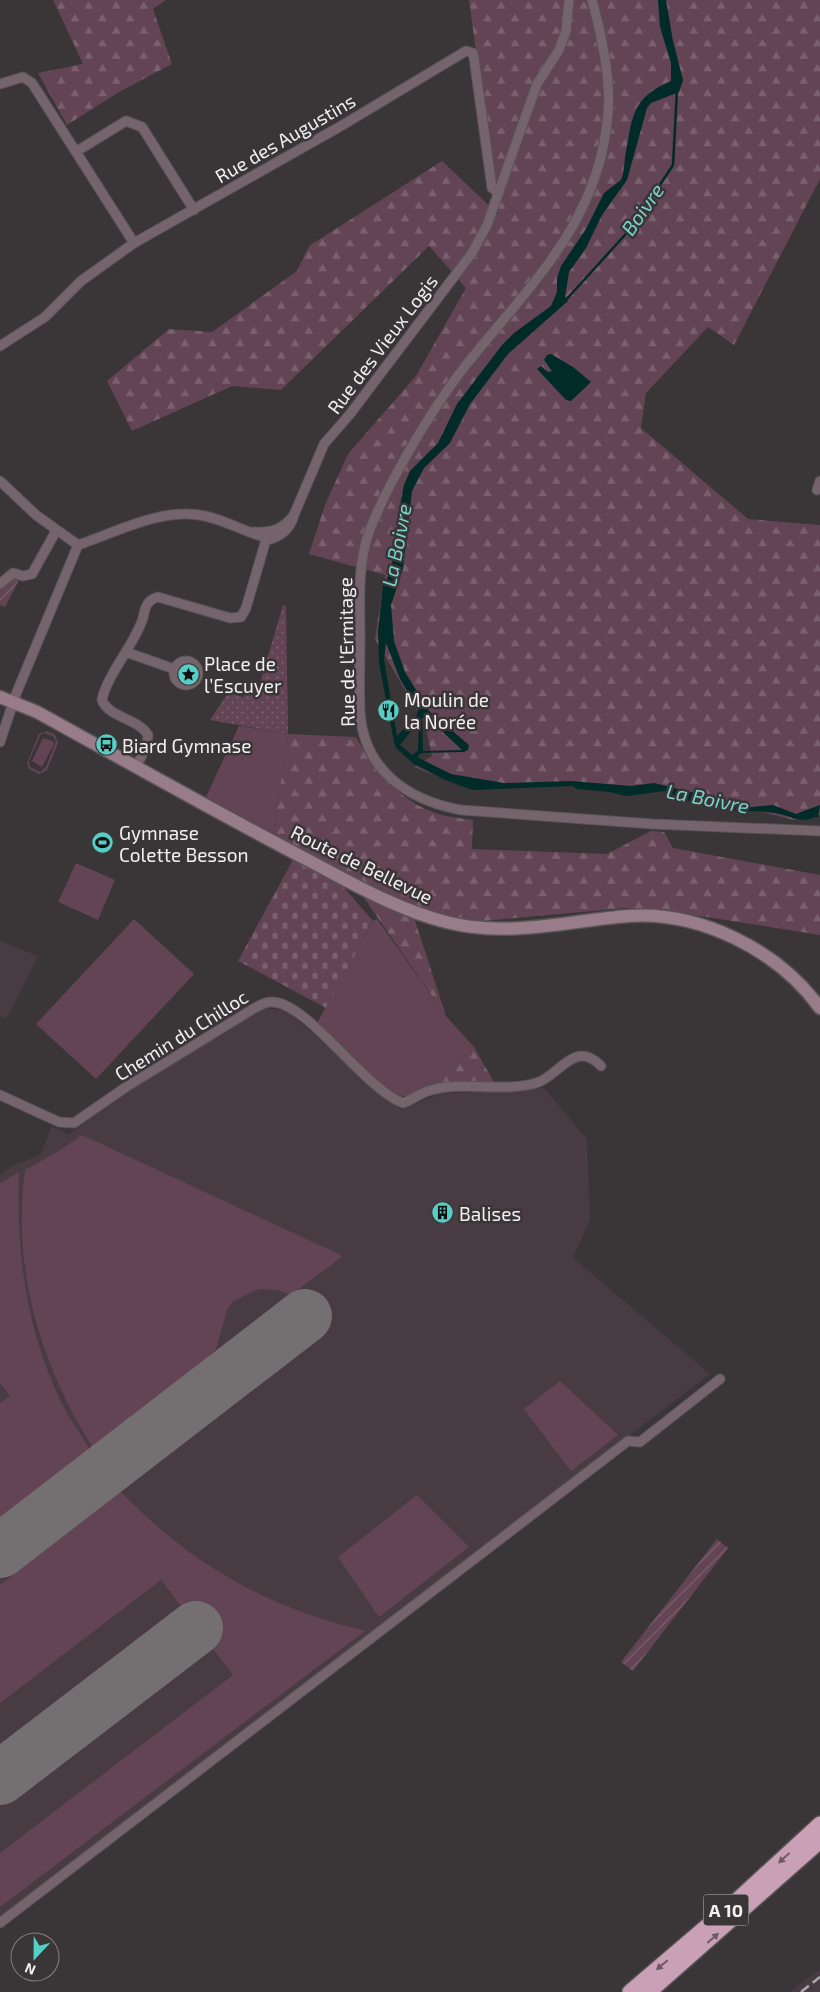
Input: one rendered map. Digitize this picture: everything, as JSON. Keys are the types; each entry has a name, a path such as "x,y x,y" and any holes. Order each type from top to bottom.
{"highway":[{"name":"A 10","path":"630,1992 733,1904 820,1824"},
{"name":"A 10","path":"649,1992 820,1841"}],"street":[{"name":"Rue des Vieux Logis","path":"268,535 278,537 288,528 324,444 350,414 472,253 487,225 537,84 559,50 566,31 568,0"},
{"name":"Rue de l’Ermitage","path":"592,0 604,58 608,112 601,154 593,181 568,237 552,262 465,366 421,433 369,533 359,580 360,712 363,733 368,750 390,778 405,790 445,807 480,812 643,824 820,831"},
{"name":"Rue des Augustins","path":"0,346 45,317 81,281 134,243 341,126 466,51 473,53 492,190 498,193"},
{"path":"0,84 23,77 32,82 134,243"},
{"path":"77,151 126,120 134,122 142,127 194,210"},
{"path":"0,481 56,530 78,545"},
{"path":"817,490 820,481"},
{"path":"0,742 13,702 78,545 135,524 181,515 205,516 268,535 246,608 241,617 230,618 158,597 151,599 146,605 140,627 102,700 106,707 140,727 148,735 147,745 136,767"},
{"path":"0,584 13,572 23,576 32,574 56,530"},
{"path":"126,652 174,669"},
{"name":"Route de Bellevue","path":"0,697 37,712 373,894 425,916 448,923 497,929 527,929 630,916 669,918 703,926 734,938 763,954 790,975 820,1008"},
{"name":"Chemin du Chilloc","path":"0,1095 66,1124 81,1120 126,1087 254,1009 271,1002 290,1006 372,1081 393,1099 403,1103 427,1091 538,1083 571,1059 580,1056 594,1059 601,1066"},
{"path":"0,1923 628,1441 640,1442 720,1379"}],"shaded area":[{"path":"0,941 38,956 7,1018 0,1016"},
{"path":"265,1008 287,1011 401,1110 440,1094 544,1088 587,1139 590,1219 573,1258 710,1374 0,1918 0,1175 14,1165 40,1155 52,1126 68,1135 130,1090"},
{"path":"820,1969 820,1992 789,1992"}],"green space":[{"path":"53,0 166,0 153,9 172,64 119,92 67,125 38,73 83,64"},
{"path":"469,0 820,0 820,179 734,345 708,327 646,393 641,428 748,519 820,525 820,815 795,820 655,786 463,786 414,767 432,756 425,724 375,639 385,575 309,554 325,505 348,454 416,376 466,288 429,246 281,390 232,386 132,431 107,381 169,329 212,332 297,271 309,246 442,161 498,214"},
{"path":"14,577 19,580 5,607 0,605 0,590"},
{"path":"283,605 286,606 288,734 210,720 228,693 243,697 260,683"},
{"path":"239,726 288,734 273,834 206,797"},
{"path":"47,731 55,735 58,743 47,770 39,774 29,769 27,763 39,734","holes":["43,733 53,736 56,741 46,767 40,772 30,767 29,761 40,736"]},
{"path":"288,734 356,737 379,772 410,800 439,814 473,820 472,849 607,854 651,831 664,832 673,848 820,875 820,935 707,917 624,908 483,921 440,915 409,902 446,1016 346,872 273,834"},
{"path":"43,738 53,741 54,744 42,767 32,761"},
{"path":"294,858 339,882 373,921 326,1008 238,961"},
{"path":"76,863 115,880 98,920 58,902"},
{"path":"134,919 194,974 96,1079 36,1024"},
{"path":"377,919 446,1016 474,1047 432,1085 411,1098 391,1093 316,1025 373,921"},
{"path":"474,1047 495,1084 432,1085"},
{"path":"82,1135 343,1256 291,1295 277,1290 259,1289 233,1301 227,1310 216,1349 199,1366 92,1447 58,1382 45,1348 34,1314 27,1280 23,1244 22,1208 25,1170 59,1151"},
{"path":"19,1172 19,1232 26,1291 32,1319 40,1348 62,1404 90,1450 0,1518 0,1403 10,1396 0,1383 0,1183"},
{"path":"560,1381 618,1435 571,1471 524,1409"},
{"path":"121,1492 175,1541 203,1562 232,1580 263,1596 295,1609 365,1631 0,1907 0,1853 233,1675 161,1580 0,1703 0,1585"},
{"path":"417,1495 469,1547 379,1617 338,1557"},
{"path":"717,1539 728,1548 633,1671 621,1662"}],"water":[{"name":"La Boivre","path":"658,0 666,0 673,41 683,80 679,92 651,103 647,108 627,180 602,215 586,248 569,272 565,297 568,301 508,354 470,404 450,443 424,468 412,491 403,569 391,605 394,641 405,672 429,711 469,745 468,750 464,752 421,753 417,757 451,774 504,783 571,781 631,786 654,783 752,807 773,805 796,814 820,805 818,818 799,820 775,813 729,810 726,807 685,800 665,791 626,796 610,792 577,789 573,786 472,790 443,779 414,764 396,748 394,742 379,663 378,631 383,586 391,571 404,485 410,471 438,443 457,404 502,345 514,333 551,306 557,292 557,278 561,266 586,229 604,193 621,180 632,120 636,111 648,95 671,81 671,63 660,27","holes":["386,643 400,679 418,710 417,715 397,736 384,660","425,717 429,719 462,750 423,751 422,719","419,721 418,751 412,755 400,745"]},
{"path":"551,354 573,367 591,382 571,401 566,400 537,369 541,366 548,372 552,371 544,360 547,355"}],"waterway":[{"name":"Boivre","path":"565,301 633,226 673,165 677,90"}],"runway":[{"path":"0,1551 305,1316"},
{"path":"0,1778 196,1628"}],"railway":[{"path":"801,1992 820,1977"}],"place":[{"name":"Place de l’Escuyer","path":"188,674"},
{"name":"Moulin de la Norée","path":"388,710"},
{"name":"Biard Gymnase","path":"106,745"},
{"name":"Gymnase Colette Besson","path":"103,843"},
{"name":"Balises","path":"443,1213"}]}
